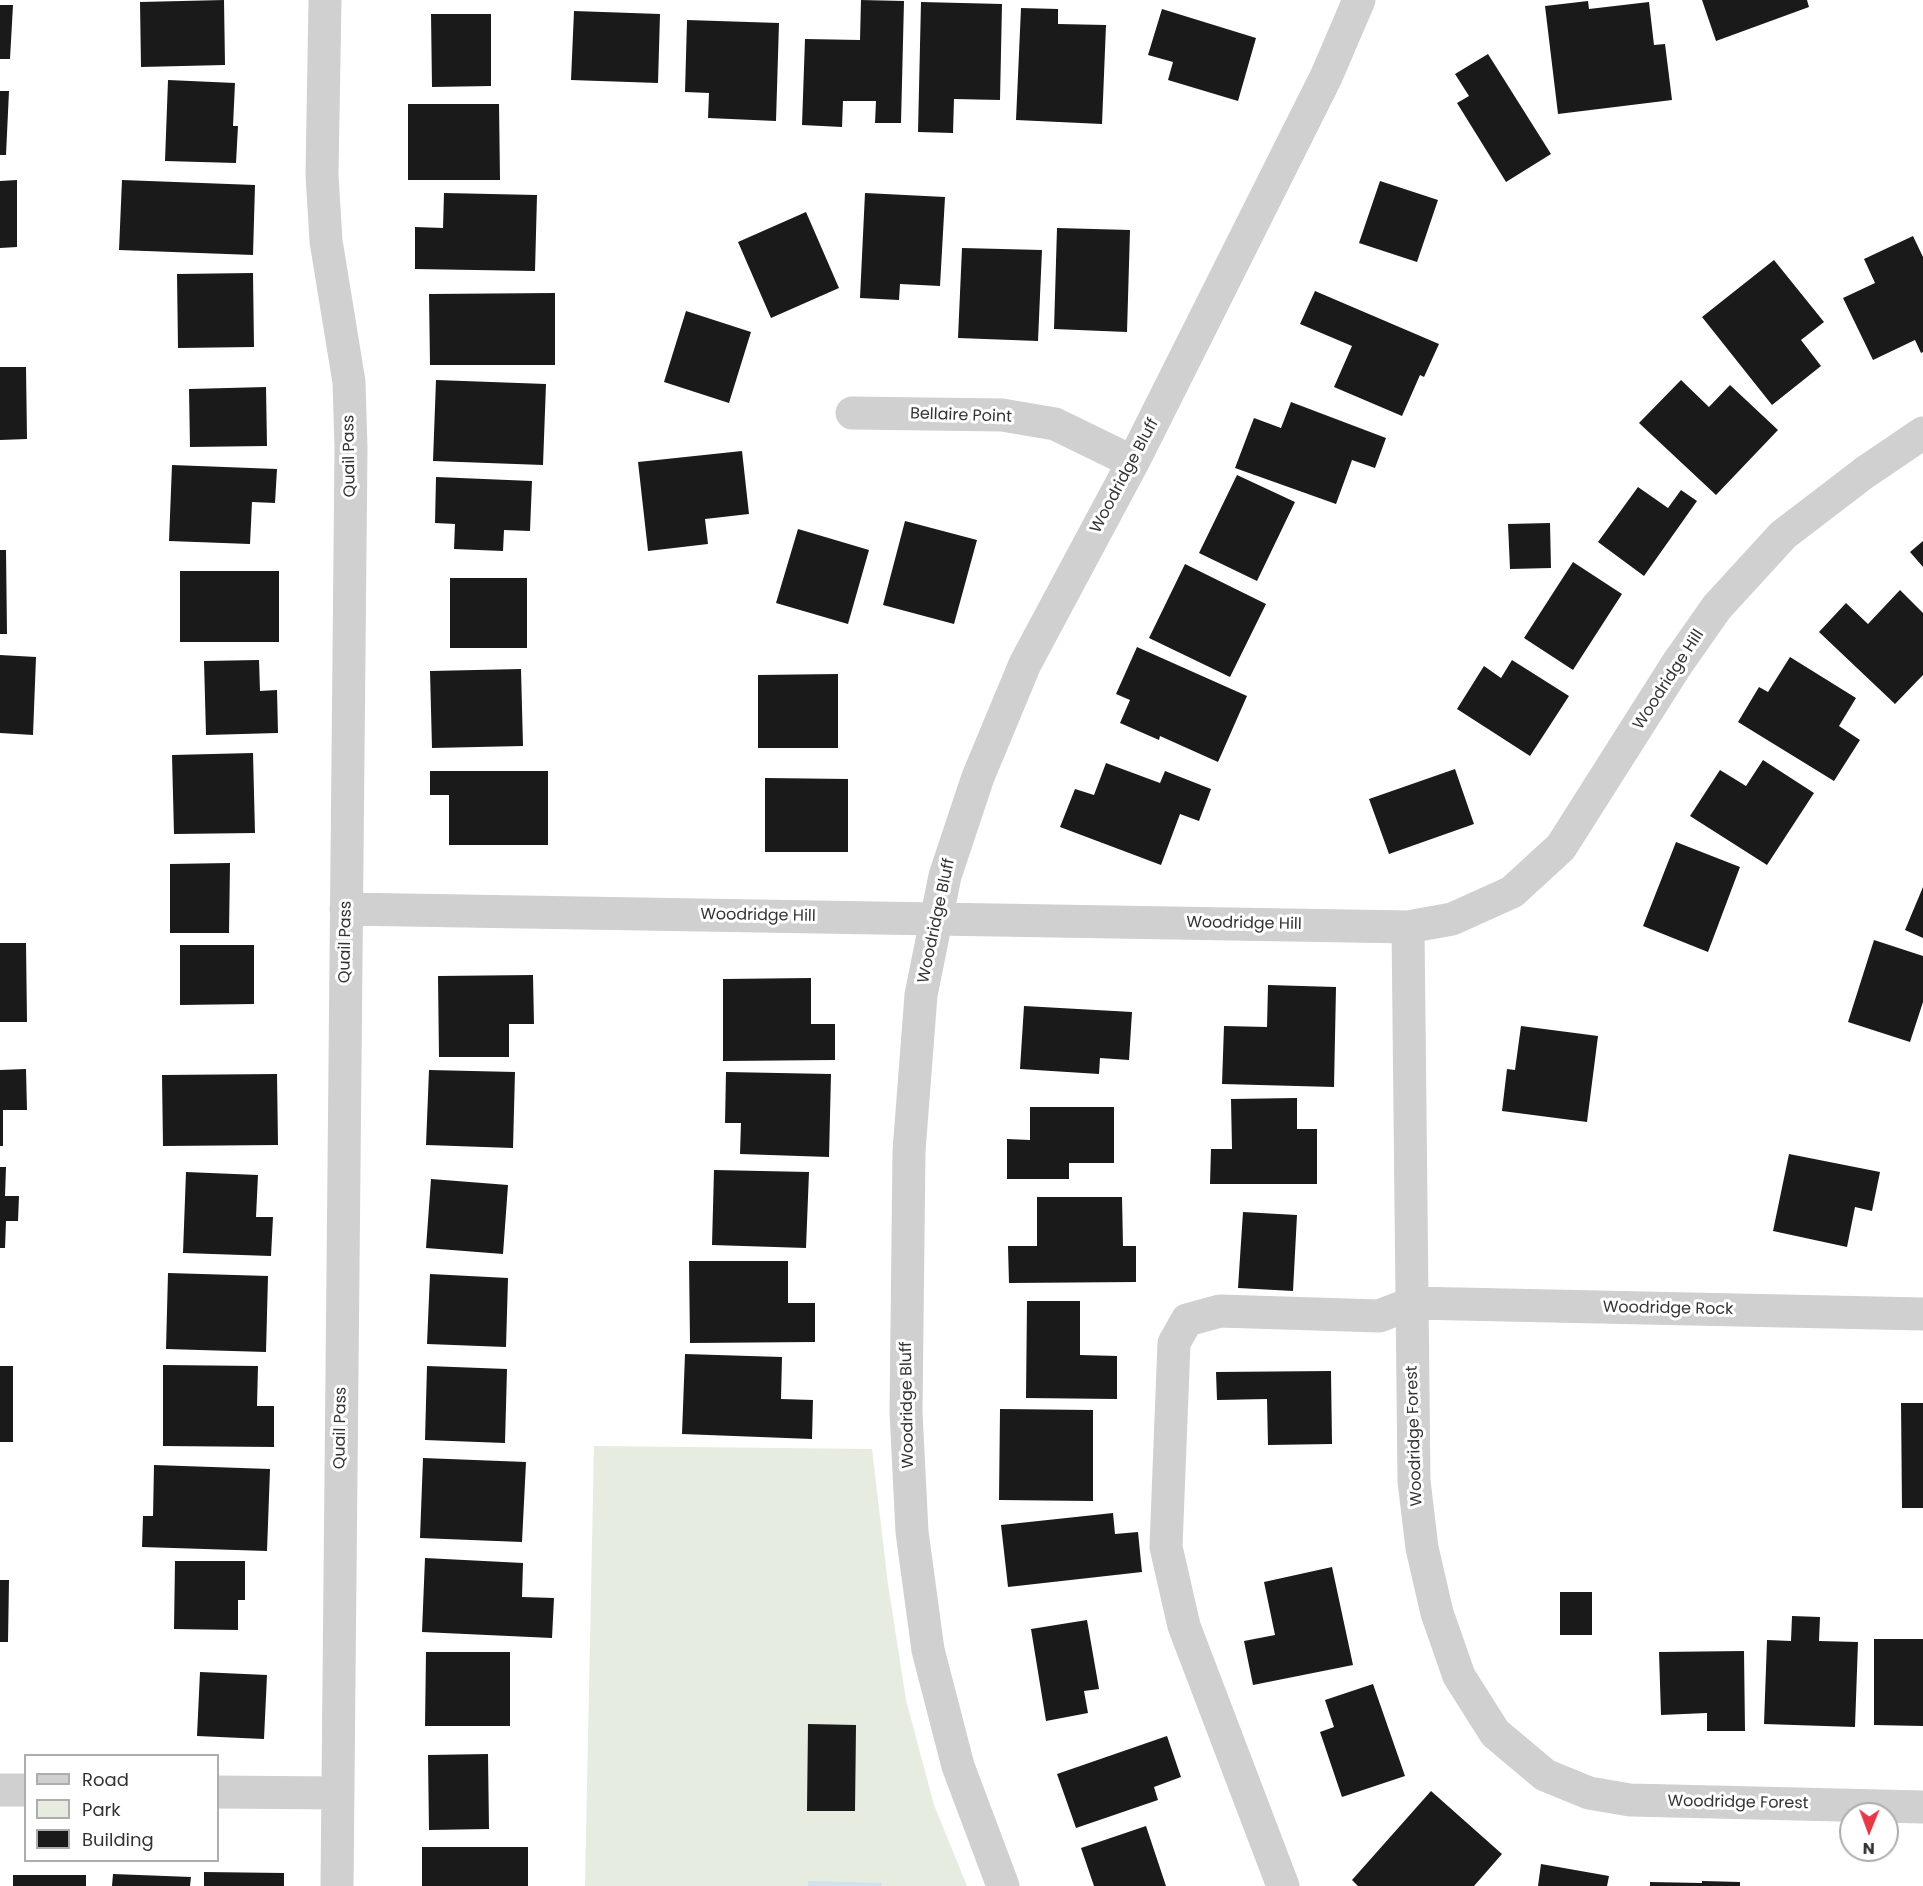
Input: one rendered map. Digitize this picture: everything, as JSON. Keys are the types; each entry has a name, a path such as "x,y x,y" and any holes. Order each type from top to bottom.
{"street":[{"name":"Quail Pass","path":"325,0 324,208 326,241 349,382 351,448 336,1886"},
{"name":"Woodridge Bluff","path":"1003,1886 958,1766 928,1650 912,1532 906,1412 909,1151 921,994 945,876 978,777 1025,664 1133,462 1326,77 1359,0"},
{"name":"Bellaire Point","path":"852,413 1002,415 1054,424 1133,462"},
{"name":"Woodridge Hill","path":"346,909 1408,927 1452,920 1512,892 1561,847 1677,664 1717,607 1783,535 1864,473 1923,433"},
{"name":"Woodridge Forest","path":"1408,927 1413,1303 1411,1425 1414,1481 1422,1548 1437,1613 1460,1676 1495,1733 1545,1775 1589,1793 1630,1800 1923,1808"},
{"path":"1283,1886 1184,1626 1166,1547 1173,1343 1187,1320 1220,1311 1379,1316 1413,1303"},
{"name":"Woodridge Rock","path":"1413,1303 1923,1314"},
{"path":"0,1790 24,1790"},
{"path":"219,1792 337,1793"}],"green space":[{"path":"594,1446 872,1449 888,1584 906,1700 934,1805 967,1886 585,1886"}],"water":[{"path":"808,1881 882,1883 881,1886 808,1886"}],"building":[{"path":"224,0 225,65 141,67 140,2"},
{"path":"861,0 904,1 901,123 875,123 876,101 843,101 842,127 802,125 805,39 860,40"},
{"path":"1702,0 1807,0 1809,7 1716,41"},
{"path":"1588,1 1589,9 1649,2 1654,45 1665,44 1672,100 1558,114 1545,6"},
{"path":"921,2 1002,4 1000,100 954,99 953,133 918,132"},
{"path":"0,5 13,5 10,59 0,59"},
{"path":"1021,8 1058,9 1058,24 1106,25 1102,124 1016,120"},
{"path":"1162,9 1256,38 1238,101 1168,80 1173,62 1148,55"},
{"path":"574,11 660,14 658,83 571,80"},
{"path":"431,14 491,14 491,86 432,87"},
{"path":"687,20 779,23 776,121 708,118 709,93 685,92"},
{"path":"1488,54 1551,154 1506,182 1457,103 1469,96 1455,74"},
{"path":"168,80 235,83 233,126 238,126 236,163 165,161"},
{"path":"0,91 9,91 6,155 0,155"},
{"path":"408,104 499,104 500,180 408,180"},
{"path":"17,180 17,247 0,248 0,181"},
{"path":"122,180 255,185 253,255 119,250"},
{"path":"1380,181 1438,200 1417,262 1359,243"},
{"path":"444,193 537,195 535,271 415,269 415,227 443,228"},
{"path":"865,193 945,197 940,286 900,284 899,300 860,298"},
{"path":"806,212 839,288 771,318 738,242"},
{"path":"1057,228 1130,230 1127,332 1054,329"},
{"path":"1913,236 1923,257 1923,352 1921,353 1915,340 1873,360 1843,298 1875,283 1864,259"},
{"path":"962,248 1042,250 1038,341 958,338"},
{"path":"1774,260 1824,322 1801,340 1821,366 1772,405 1702,317"},
{"path":"253,273 254,347 178,348 177,274"},
{"path":"1315,291 1439,344 1424,377 1420,375 1402,416 1334,387 1352,346 1300,324"},
{"path":"555,293 555,365 430,365 429,294"},
{"path":"686,311 751,332 729,403 664,382"},
{"path":"0,367 26,367 27,439 0,440"},
{"path":"436,380 546,384 543,465 433,461"},
{"path":"1681,380 1709,407 1730,385 1778,430 1716,495 1639,423"},
{"path":"266,387 267,446 190,447 189,389"},
{"path":"1291,402 1386,438 1375,468 1352,460 1336,504 1235,468 1254,418 1281,428"},
{"path":"742,451 749,514 705,519 708,544 648,551 638,462"},
{"path":"172,465 277,469 275,503 252,502 250,544 169,541"},
{"path":"1237,475 1295,502 1257,581 1199,553"},
{"path":"436,477 532,481 530,531 504,530 503,551 454,549 455,524 435,523"},
{"path":"1638,487 1668,508 1681,490 1697,501 1644,576 1598,542"},
{"path":"905,521 977,540 954,624 883,605"},
{"path":"1550,523 1551,568 1510,569 1508,524"},
{"path":"798,529 869,550 848,624 776,603"},
{"path":"1923,541 1923,567 1910,552"},
{"path":"0,550 6,550 7,634 0,634"},
{"path":"1573,562 1622,594 1573,670 1524,638"},
{"path":"1185,564 1266,604 1230,677 1149,638"},
{"path":"180,571 279,571 279,642 180,642"},
{"path":"450,578 527,578 527,648 450,648"},
{"path":"1900,590 1923,613 1923,675 1895,704 1819,632 1846,603 1868,624"},
{"path":"1137,647 1247,696 1218,762 1160,736 1159,740 1120,723 1130,700 1116,694"},
{"path":"0,655 36,657 33,735 0,733"},
{"path":"1790,657 1856,698 1839,726 1860,740 1834,781 1738,722 1759,687 1768,692"},
{"path":"259,660 260,691 277,690 278,733 206,735 204,661"},
{"path":"1512,660 1569,696 1530,756 1457,709 1484,666 1501,678"},
{"path":"521,669 523,746 432,748 430,671"},
{"path":"838,674 838,748 758,748 758,675"},
{"path":"253,753 255,833 174,834 172,755"},
{"path":"1763,760 1814,793 1767,865 1690,816 1720,770 1746,786"},
{"path":"1106,763 1160,783 1165,771 1211,789 1199,821 1180,814 1161,865 1060,827 1075,789 1094,795"},
{"path":"1455,769 1474,824 1389,854 1369,799"},
{"path":"430,771 548,771 548,845 449,845 449,795 430,795"},
{"path":"765,778 848,779 848,852 765,852"},
{"path":"1676,842 1740,867 1708,952 1643,926"},
{"path":"230,863 229,933 170,933 170,864"},
{"path":"1923,887 1923,938 1905,930"},
{"path":"1874,940 1923,956 1923,1002 1910,1042 1848,1022"},
{"path":"0,943 26,943 27,1022 0,1022"},
{"path":"180,945 254,945 254,1004 180,1005"},
{"path":"533,975 534,1024 509,1024 509,1057 439,1057 438,976"},
{"path":"811,978 811,1024 835,1024 835,1060 723,1061 723,979"},
{"path":"1268,985 1336,987 1334,1087 1222,1084 1224,1026 1267,1027"},
{"path":"1024,1006 1132,1012 1129,1060 1100,1058 1099,1074 1020,1069"},
{"path":"1521,1026 1598,1036 1587,1122 1502,1111 1507,1069 1515,1070"},
{"path":"26,1069 27,1110 3,1110 3,1146 0,1146 0,1070"},
{"path":"429,1070 515,1072 513,1148 426,1145"},
{"path":"726,1072 831,1074 829,1157 740,1154 741,1123 725,1123"},
{"path":"277,1074 278,1145 163,1146 162,1075"},
{"path":"1297,1098 1297,1129 1317,1129 1317,1184 1210,1184 1211,1149 1232,1149 1231,1099"},
{"path":"1030,1107 1114,1107 1114,1163 1069,1163 1069,1179 1007,1179 1007,1139 1030,1140"},
{"path":"1789,1154 1880,1172 1872,1211 1855,1207 1847,1247 1773,1231"},
{"path":"0,1167 6,1167 5,1196 19,1196 18,1221 6,1221 5,1248 0,1248"},
{"path":"714,1170 809,1172 806,1248 712,1245"},
{"path":"186,1172 258,1175 256,1217 273,1217 271,1256 183,1253"},
{"path":"431,1179 508,1185 503,1254 426,1248"},
{"path":"1037,1197 1122,1197 1123,1246 1136,1246 1136,1282 1009,1283 1008,1246 1037,1246"},
{"path":"1243,1212 1297,1215 1293,1291 1238,1288"},
{"path":"689,1261 788,1261 788,1303 815,1303 815,1342 690,1343"},
{"path":"168,1273 268,1276 266,1352 166,1349"},
{"path":"430,1274 508,1278 506,1347 427,1344"},
{"path":"1027,1301 1080,1301 1080,1355 1117,1356 1117,1399 1026,1398"},
{"path":"685,1354 782,1357 781,1399 813,1400 812,1439 682,1434"},
{"path":"163,1365 258,1366 257,1406 274,1406 274,1447 163,1446"},
{"path":"0,1366 13,1366 13,1442 0,1442"},
{"path":"427,1366 507,1369 505,1443 425,1440"},
{"path":"1331,1371 1332,1444 1268,1445 1267,1399 1217,1400 1216,1372"},
{"path":"1901,1403 1923,1403 1923,1508 1902,1508"},
{"path":"1000,1409 1093,1410 1093,1501 999,1500"},
{"path":"423,1458 526,1462 522,1542 420,1538"},
{"path":"154,1465 270,1469 267,1551 142,1547 143,1516 153,1516"},
{"path":"1113,1513 1115,1534 1138,1532 1142,1572 1008,1587 1001,1525"},
{"path":"425,1558 523,1563 522,1597 554,1598 552,1638 422,1632"},
{"path":"175,1561 245,1561 245,1600 238,1600 238,1630 174,1629"},
{"path":"1332,1567 1353,1665 1253,1685 1244,1641 1275,1635 1264,1582"},
{"path":"0,1580 9,1580 8,1642 0,1642"},
{"path":"1560,1592 1592,1592 1592,1635 1560,1635"},
{"path":"1792,1616 1820,1617 1819,1641 1858,1642 1855,1727 1764,1724 1767,1640 1791,1641"},
{"path":"1087,1620 1099,1689 1084,1691 1088,1713 1046,1721 1031,1629"},
{"path":"1874,1639 1923,1639 1923,1726 1874,1725"},
{"path":"1744,1651 1745,1731 1707,1731 1707,1713 1661,1715 1659,1652"},
{"path":"426,1652 510,1652 510,1726 425,1726"},
{"path":"200,1672 267,1675 264,1739 197,1736"},
{"path":"1373,1684 1405,1776 1342,1797 1320,1732 1334,1727 1325,1700"},
{"path":"808,1724 856,1725 855,1811 807,1811"},
{"path":"1167,1736 1181,1777 1154,1787 1158,1800 1076,1828 1057,1774"},
{"path":"488,1754 489,1829 429,1830 428,1755"},
{"path":"1431,1791 1502,1854 1474,1886 1358,1886 1352,1880"},
{"path":"1146,1826 1166,1886 1094,1886 1081,1848"},
{"path":"422,1847 528,1847 528,1886 422,1886"},
{"path":"1541,1864 1609,1876 1607,1886 1538,1886"},
{"path":"204,1872 284,1873 284,1886 204,1886"},
{"path":"113,1874 191,1877 190,1886 112,1886"},
{"path":"13,1875 86,1875 86,1886 13,1886"},
{"path":"1702,1881 1740,1882 1740,1886 1650,1886 1650,1882 1702,1883"}]}
